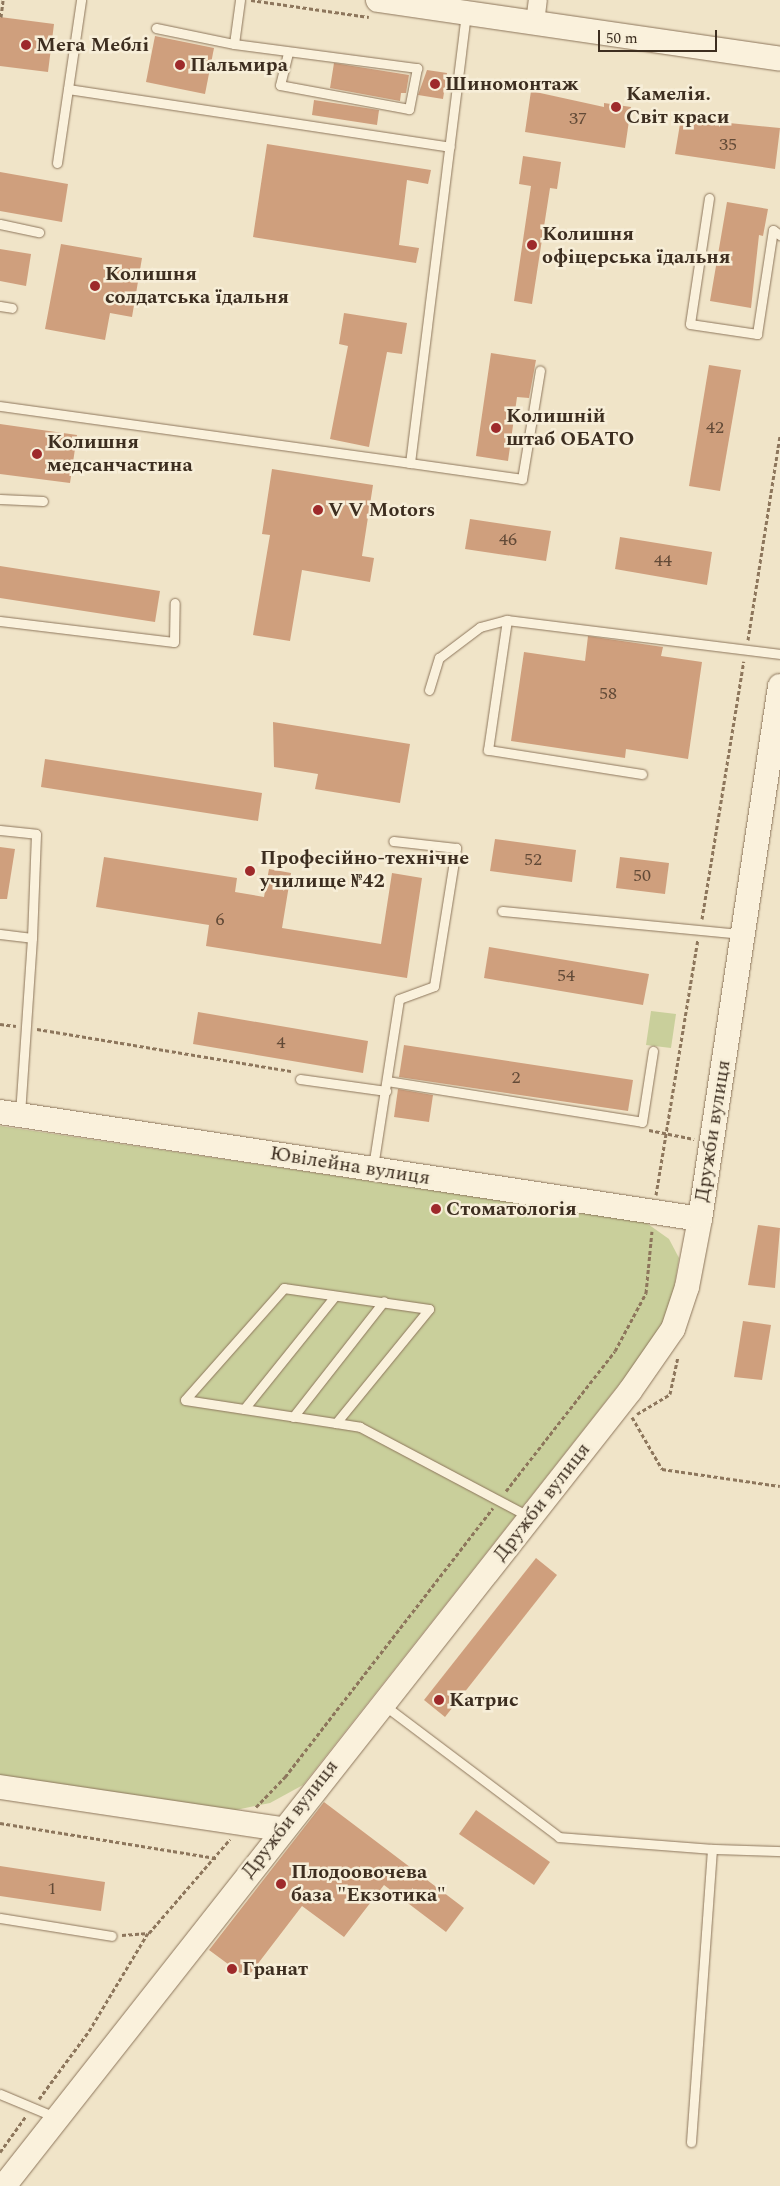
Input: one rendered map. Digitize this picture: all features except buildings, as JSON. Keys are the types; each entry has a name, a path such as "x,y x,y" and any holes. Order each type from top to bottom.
{"street":[{"path":"378,0 417,3 466,13 780,59"},
{"path":"535,23 538,0"},
{"name":"Дружби вулиця","path":"4,2186 282,1828 630,1391 672,1329 687,1287 700,1220 743,934 773,785 780,686"},
{"name":"Ювілейна вулиця","path":"10,1113 700,1220"},
{"path":"0,1787 282,1828"}],"lane":[{"path":"57,163 81,0"},
{"path":"234,44 240,0"},
{"path":"410,463 466,13"},
{"path":"156,28 288,53 416,68 410,109 280,85 288,53"},
{"path":"68,89 450,147"},
{"path":"709,198 690,324 756,334 773,230 780,234"},
{"path":"0,224 40,232"},
{"path":"0,306 12,308"},
{"path":"0,406 522,480 540,370"},
{"path":"0,499 43,501"},
{"path":"0,621 174,642 175,603"},
{"path":"507,620 488,750 642,774"},
{"path":"429,690 439,658 480,627 507,620 780,654"},
{"path":"0,830 36,834 26,1027 10,1113"},
{"path":"373,1170 399,999 434,986 456,848 393,841"},
{"path":"502,911 743,934"},
{"path":"0,934 32,938"},
{"path":"387,1081 642,1122 653,1051"},
{"path":"300,1076 386,1091"},
{"path":"336,1423 429,1309 284,1288 185,1400 360,1427 530,1517"},
{"path":"244,1409 335,1296"},
{"path":"293,1417 384,1301"},
{"path":"381,1704 558,1837 712,1849 780,1851"},
{"path":"692,2142 712,1849"},
{"path":"0,1918 112,1936"},
{"path":"0,2094 58,2118"}],"path":[{"path":"1,17 3,0"},
{"path":"0,2152 89,2031 149,1933 217,1858 242,1823 285,1777 615,1351 646,1293 653,1212 780,436"},
{"path":"0,1024 300,1076"},
{"path":"0,1823 217,1858"},
{"path":"112,1936 149,1933"}],"green space":[{"path":"651,1011 676,1014 671,1048 646,1045"},
{"path":"0,1126 645,1222 669,1239 679,1258 671,1307 651,1344 303,1785 270,1803 231,1811 0,1776"}],"place":[{"name":"Мега Меблi","path":"26,45"},
{"name":"Пальмира","path":"180,65"},
{"name":"Шиномонтаж","path":"435,84"},
{"name":"Камелія. Світ краси","path":"616,107"},
{"name":"Колишня офіцерська їдальня","path":"532,245"},
{"name":"Колишня солдатська їдальня","path":"95,286"},
{"name":"Колишній штаб ОБАТО","path":"496,428"},
{"name":"Колишня медсанчастина","path":"37,454"},
{"name":"V V Motors","path":"318,510"},
{"name":"Професійно-технічне училище №42","path":"250,871"},
{"name":"Стоматологія","path":"436,1209"},
{"name":"Катрис","path":"439,1700"},
{"name":"Плодоовочева база \"Екзотика\"","path":"281,1884"},
{"name":"Гранат","path":"232,1969"}]}
